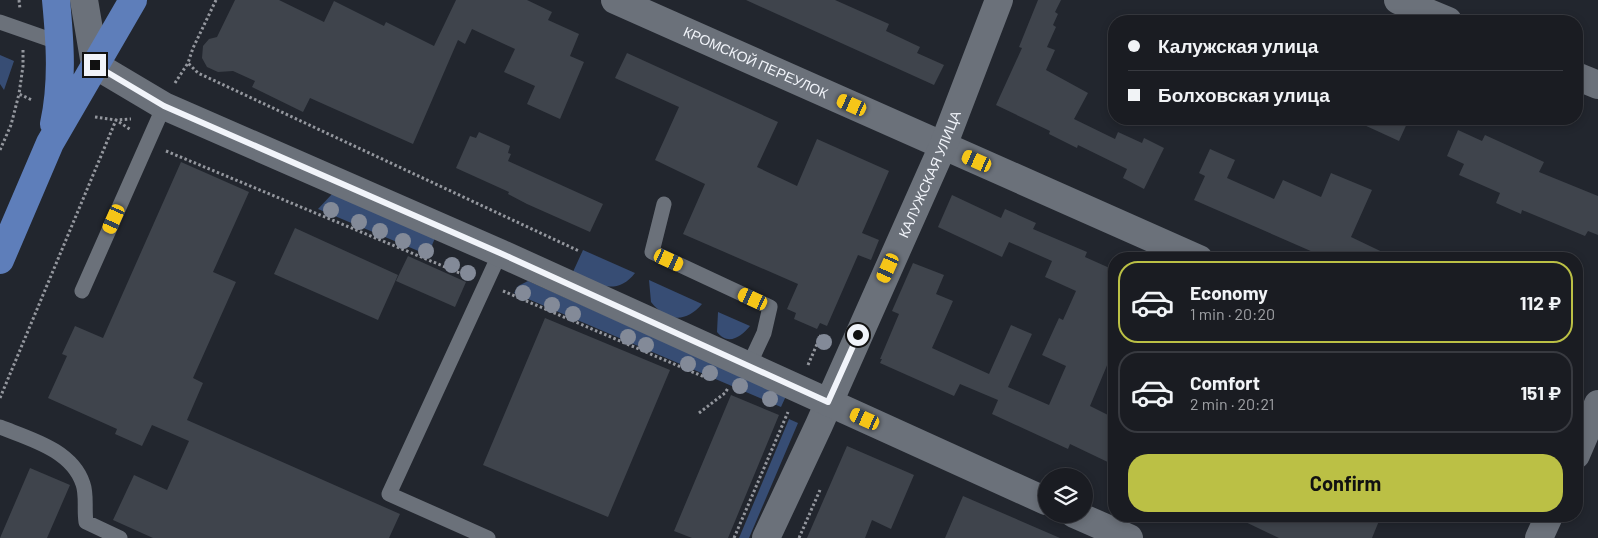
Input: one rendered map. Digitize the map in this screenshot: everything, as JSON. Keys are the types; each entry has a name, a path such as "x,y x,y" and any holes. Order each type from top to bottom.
{"main road":[{"path":"56,0 60,43 62,112"},
{"path":"0,260 62,112 95,65 133,0"}],"street":[{"path":"84,0 95,65 164,106 500,253 1038,497"},
{"name":"КРОМСКОЙ ПЕРЕУЛОК","path":"615,0 1183,252"},
{"name":"КАЛУЖСКАЯ УЛИЦА","path":"766,538 943,146 999,0"},
{"path":"1398,0 1434,15"},
{"path":"1587,430 1598,404"},
{"path":"1539,538 1546,522"},
{"path":"1088,526 1129,538"}],"lane":[{"path":"0,22 60,43"},
{"path":"82,291 164,106"},
{"path":"664,204 652,252 770,307 764,333 749,365"},
{"path":"488,538 389,494 500,253"},
{"path":"0,426 42,444 69,460 83,484 86,522 120,538"}],"path":[{"path":"0,150 19,94 24,66 19,0"},
{"path":"19,94 62,112 116,120 135,118 164,106 181,70 188,63 193,48 216,0"},
{"path":"188,63 198,73 579,251"},
{"path":"116,120 147,142 710,380"},
{"path":"0,398 116,120"},
{"path":"719,384 736,391"},
{"path":"699,413 725,393 728,388"},
{"path":"734,538 788,413 779,409"}],"shaded area":[{"path":"0,55 14,61 4,90 0,84"},
{"path":"333,193 435,238 428,255 318,209"},
{"path":"583,250 635,273 621,285 613,286 605,286 580,278 572,274"},
{"path":"649,280 702,304 690,315 683,317 676,318 663,313 651,302"},
{"path":"528,281 786,396 781,407 514,293 518,286"},
{"path":"718,312 750,326 743,334 726,339 717,332"},
{"path":"789,419 798,423 749,538 739,538"}],"building":[{"path":"235,0 279,0 324,22 334,1 384,26 386,22 434,46 456,0 527,0 552,12 548,20 579,34 570,56 584,62 560,119 527,104 535,86 504,72 515,49 472,29 465,44 458,40 413,144 310,98 303,112 252,87 255,81 233,71 218,72 207,67 202,58 203,46 209,39 217,37"},
{"path":"746,0 835,0 889,24 886,31 920,47 917,53 944,65 934,85"},
{"path":"1038,0 1061,0 1055,12 1058,14 1053,25 1056,27 1047,47 1055,50 1046,70 1088,93 1074,119 1115,139 1118,132 1142,143 1144,138 1164,148 1144,189 1123,178 1127,169 1078,145 1077,148 1049,134 1050,131 996,105 1022,48 1019,47"},
{"path":"627,53 778,122 757,167 797,186 817,139 889,171 862,233 879,240 871,260 858,255 827,326 820,323 817,329 794,319 796,313 787,309 798,284 683,234 705,184 655,160 679,107 615,78"},
{"path":"1364,125 1406,125 1399,141"},
{"path":"1458,130 1482,141 1485,135 1544,162 1539,172 1598,196 1598,235 1588,231 1585,236 1522,210 1521,214 1496,203 1500,193 1459,175 1464,164 1447,156"},
{"path":"479,132 510,146 508,153 511,154 508,161 603,204 590,232 527,204 508,194 509,192 456,168 470,136 476,138"},
{"path":"1210,149 1235,160 1227,178 1274,199 1283,180 1321,197 1331,173 1372,190 1351,237 1382,252 1313,252 1194,200 1205,176 1199,173"},
{"path":"181,162 249,192 213,272 236,282 193,378 203,383 187,420 400,514 389,538 153,538 113,520 134,475 167,490 189,441 152,425 142,446 115,434 117,429 48,398 67,356 62,354 75,326 103,338"},
{"path":"952,195 1001,218 1005,209 1036,223 1033,229 1087,252 1085,257 1108,267 1108,363 1090,406 1108,415 1108,462 1070,444 1068,449 992,414 998,400 960,384 954,396 880,363 899,314 892,311 913,263 944,275 936,294 953,301 932,348 989,374 1011,325 1032,334 1008,387 1049,405 1066,366 1042,355 1059,318 1063,320 1076,291 1045,277 1052,261 1009,242 1002,257 938,227"},
{"path":"295,228 398,275 378,320 274,274"},
{"path":"408,256 466,282 455,307 396,281"},
{"path":"545,318 670,370 608,517 483,465"},
{"path":"731,395 779,415 728,538 692,538 674,531"},
{"path":"847,446 914,475 891,529 872,520 865,538 807,538"},
{"path":"30,468 70,485 47,538 0,538"},
{"path":"963,496 1060,538 945,538"},
{"path":"1246,522 1379,522 1372,538 1279,538"}],"route":[{"path":"95,65 164,106 500,253 766,372 828,402 858,335"}]}
